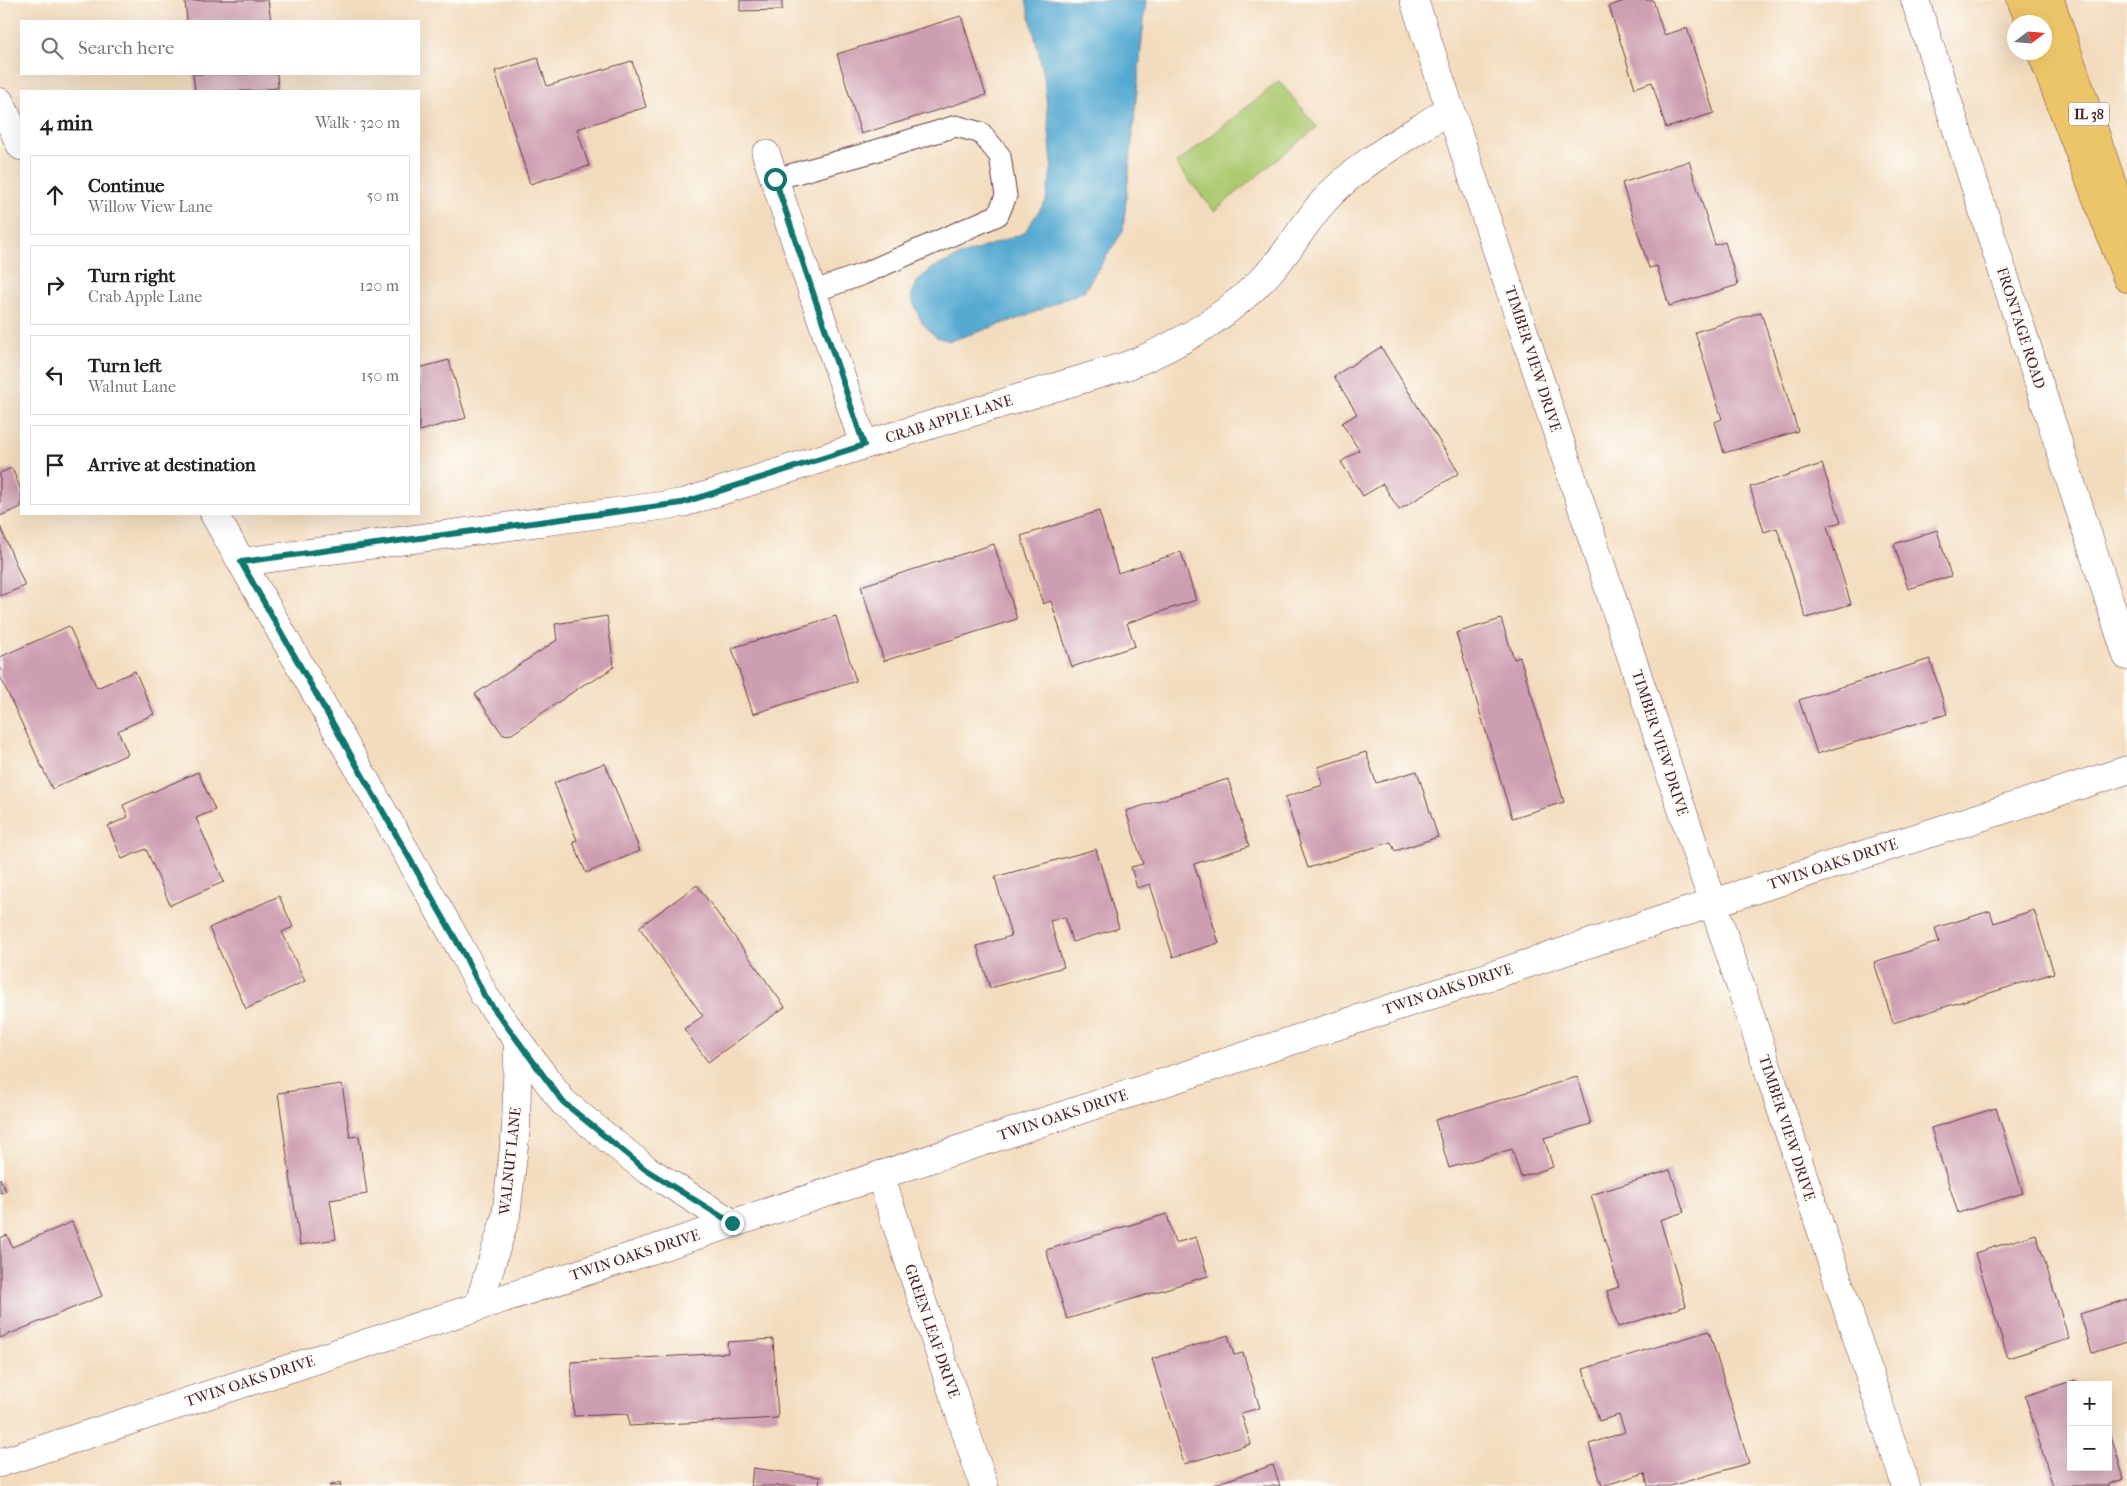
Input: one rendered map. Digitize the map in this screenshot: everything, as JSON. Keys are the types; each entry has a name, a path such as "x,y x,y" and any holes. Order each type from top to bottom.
{"highway":[{"path":"2021,0 2027,15"},
{"name":"IL 38","path":"2050,0 2127,228"},
{"path":"2044,60 2127,278"}],"street":[{"name":"TIMBER VIEW DRIVE","path":"1414,0 1906,1486"},
{"name":"FRONTAGE ROAD","path":"1915,0 2127,656"},
{"path":"0,102 20,144"},
{"name":"CRAB APPLE LANE","path":"241,562 682,503 864,445 1129,365 1156,354 1197,332 1225,313 1256,286 1275,266 1324,200 1359,170 1450,109"},
{"path":"770,166 864,445"},
{"path":"215,515 464,954 484,995 563,1102 646,1170 732,1223"},
{"name":"TWIN OAKS DRIVE","path":"0,1463 1713,903 2127,770"},
{"name":"WALNUT LANE","path":"478,1307 506,1216 516,1129 518,1041"},
{"name":"GREEN LEAF DRIVE","path":"880,1175 984,1486"}],"lane":[{"path":"770,166 865,154 956,126 981,133 1000,156 1006,196 998,215 863,274 812,292"}],"green space":[{"path":"1279,81 1317,127 1214,211 1176,164"}],"water":[{"path":"1026,0 1146,0 1123,231 1084,291 1026,316 950,341 936,337 922,323 911,297 918,280 933,268 962,255 1024,233 1046,201 1052,164 1044,76"}],"building":[{"path":"203,0 268,0 271,20 187,20 185,2"},
{"path":"740,0 782,0 782,10 740,11"},
{"path":"1627,0 1653,0 1664,35 1687,28 1714,113 1666,128 1652,82 1635,88 1609,6"},
{"path":"961,16 986,95 861,134 837,54"},
{"path":"538,58 547,86 632,61 646,107 577,129 589,166 530,184 495,71"},
{"path":"193,75 277,75 278,88 266,90 195,90"},
{"path":"1689,161 1715,245 1725,242 1738,285 1669,306 1657,266 1649,268 1622,183"},
{"path":"1761,312 1798,431 1724,453 1715,422 1722,419 1695,332"},
{"path":"1381,347 1459,473 1399,510 1383,484 1363,496 1341,462 1359,450 1342,423 1357,414 1334,376"},
{"path":"449,360 466,418 420,431 420,368"},
{"path":"1822,464 1841,522 1827,526 1851,604 1806,618 1777,528 1764,532 1750,487"},
{"path":"12,468 20,488 20,507 0,516 0,473"},
{"path":"1099,511 1118,573 1181,552 1196,600 1127,623 1135,646 1072,667 1051,601 1043,604 1021,536"},
{"path":"0,526 25,586 0,596"},
{"path":"1937,530 1951,576 1908,589 1894,544"},
{"path":"994,544 1017,619 884,661 861,586"},
{"path":"607,616 614,667 593,681 586,683 512,734 503,735 475,694 557,640 555,624"},
{"path":"836,616 856,681 753,714 732,648"},
{"path":"1501,619 1514,659 1520,657 1564,802 1512,818 1456,633"},
{"path":"69,626 97,688 135,671 154,714 118,731 128,754 52,789 0,676 0,657"},
{"path":"1930,659 1947,714 1817,754 1799,700"},
{"path":"1366,752 1376,783 1417,771 1438,837 1395,851 1391,842 1308,868 1285,797 1323,785 1318,767"},
{"path":"605,763 640,851 586,873 573,842 577,840 554,783"},
{"path":"198,772 215,810 196,818 224,882 170,905 146,849 122,859 108,826 128,817 123,805"},
{"path":"1228,779 1249,846 1194,864 1219,943 1173,957 1150,884 1137,888 1131,867 1143,864 1126,811"},
{"path":"1096,849 1119,928 1072,942 1065,917 1050,921 1064,967 990,988 977,946 1011,936 995,877"},
{"path":"697,885 785,1007 708,1062 684,1029 703,1016 639,927"},
{"path":"279,896 293,927 282,932 305,981 246,1009 209,928"},
{"path":"2034,910 2054,973 1893,1023 1874,962 1939,942 1935,928 1990,911 1994,923"},
{"path":"1577,1077 1591,1124 1544,1138 1553,1167 1521,1177 1512,1149 1449,1168 1435,1120"},
{"path":"342,1084 350,1137 359,1136 367,1194 330,1200 336,1239 300,1245 278,1093"},
{"path":"1996,1108 2023,1193 1958,1213 1931,1128"},
{"path":"1670,1170 1684,1212 1660,1220 1686,1306 1618,1327 1607,1291 1619,1287 1591,1195"},
{"path":"0,1178 6,1191 0,1193"},
{"path":"1167,1214 1175,1243 1196,1237 1208,1276 1067,1319 1046,1250"},
{"path":"72,1222 102,1296 0,1338 0,1238 7,1235 12,1247"},
{"path":"2036,1234 2069,1339 2008,1358 1975,1253"},
{"path":"2127,1299 2127,1342 2092,1353 2080,1314"},
{"path":"1709,1331 1749,1463 1671,1486 1648,1486 1645,1473 1602,1486 1589,1444 1625,1432 1619,1415 1599,1421 1583,1369"},
{"path":"1228,1335 1234,1355 1243,1353 1260,1408 1241,1413 1251,1444 1184,1464 1152,1359"},
{"path":"773,1339 778,1418 629,1426 628,1414 574,1416 571,1362 728,1353 727,1342"},
{"path":"2067,1383 2067,1471 2112,1471 2112,1438 2124,1479 2109,1484 2109,1486 2053,1486 2025,1396"},
{"path":"1273,1465 1280,1486 1209,1486"},
{"path":"753,1468 820,1477 819,1486 751,1486"},
{"path":"340,1482 341,1486 329,1486"}],"route":[{"path":"732,1223 646,1170 563,1102 484,995 464,954 241,562 682,503 864,445 775,179"}]}
